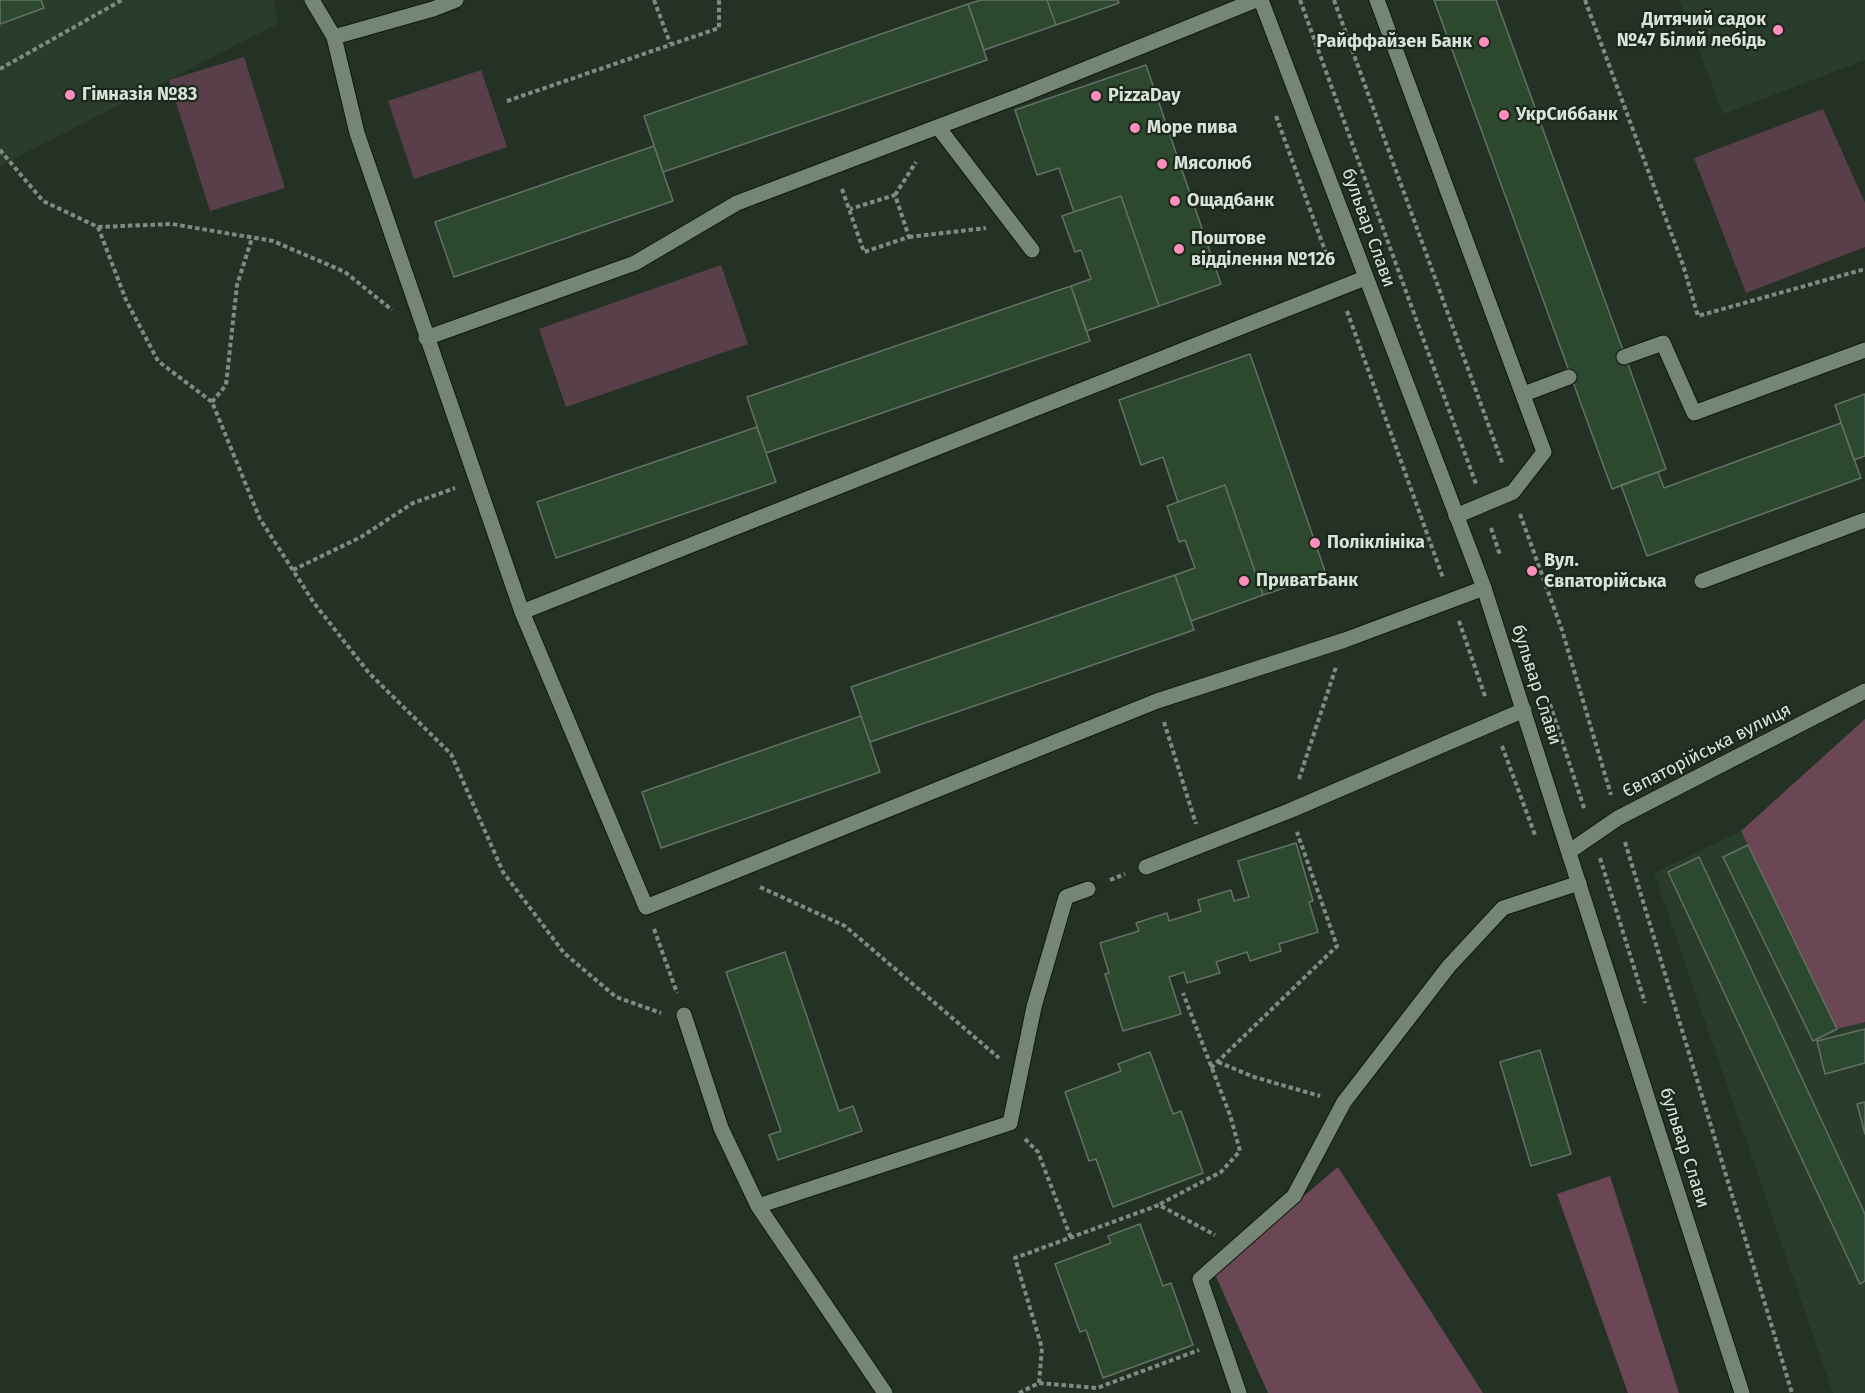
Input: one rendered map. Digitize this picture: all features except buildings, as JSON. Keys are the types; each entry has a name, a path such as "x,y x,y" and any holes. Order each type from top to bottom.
{"street":[{"path":"312,0 334,37 357,133 522,612 646,907 733,874 1157,701 1345,640 1484,588"},
{"path":"334,37 434,9 456,0"},
{"path":"426,338 635,263 737,203 938,127 1256,0"},
{"name":"бульвар Слави","path":"1261,0 1484,588 1742,1393"},
{"path":"1377,0 1544,452 1512,492 1456,516"},
{"path":"938,127 1032,250"},
{"path":"522,612 1365,278"},
{"path":"1624,357 1663,343 1694,413 1865,350"},
{"path":"1524,394 1569,377"},
{"path":"1702,581 1865,520"},
{"name":"Євпаторійська вулиця","path":"1570,851 1618,818 1865,692"},
{"path":"1146,867 1289,811 1524,710"},
{"path":"1239,1393 1200,1279 1294,1196 1344,1102 1449,966 1503,908 1579,883"},
{"path":"758,1206 1010,1123 1034,1006 1066,897 1088,889"},
{"path":"684,1015 721,1128 758,1206 885,1393"}],"path":[{"path":"0,69 109,3 122,0"},
{"path":"654,0 670,43"},
{"path":"507,101 719,28 719,0"},
{"path":"1335,0 1562,630 1792,1393"},
{"path":"1585,0 1683,265 1698,316 1865,269"},
{"path":"1274,109 1539,846"},
{"path":"0,150 43,201 98,227 172,224 273,241 345,272 426,338"},
{"path":"909,237 896,195 850,209 864,252 909,237 1013,225"},
{"path":"98,227 126,300 158,361 212,402 260,519 314,603 369,673 451,754 503,873 564,953 616,997 659,1013 684,1015 646,907"},
{"path":"212,402 226,385 237,285 252,238"},
{"path":"293,570 361,537 413,503 477,483"},
{"path":"1211,1068 1337,946 1289,811 1345,640"},
{"path":"1157,701 1202,845"},
{"path":"1088,889 1146,867"},
{"path":"733,874 845,926 1020,1076"},
{"path":"1040,1383 1042,1348 1015,1258 1159,1205 1221,1172 1240,1151 1230,1115 1183,993"},
{"path":"1218,1062 1254,1077 1344,1102"},
{"path":"1010,1123 1038,1152 1071,1238"},
{"path":"1159,1205 1237,1246"},
{"path":"1019,1393 1040,1383 1097,1388 1222,1342"}],"shaded area":[{"name":"Гімназія №83","path":"0,0 273,0 279,23 0,166"},
{"name":"Дитячий садок №47 Білий лебідь","path":"1680,0 1865,0 1865,60 1723,114"},
{"path":"244,57 285,188 210,211 169,80"},
{"path":"481,70 507,147 414,179 388,101"},
{"path":"1823,109 1865,203 1865,247 1746,293 1694,158"},
{"path":"721,265 748,344 566,407 539,329"},
{"path":"1865,719 1865,1022 1837,1029 1741,831"},
{"path":"1741,831 1837,1029 1865,1022 1865,1393 1833,1393 1654,873"},
{"path":"1338,1167 1483,1393 1268,1393 1214,1272"},
{"path":"1610,1176 1679,1393 1628,1393 1557,1194"}],"place":[{"name":"Дитячий садок №47 Білий лебідь","path":"1778,30"},
{"name":"Райффайзен Банк","path":"1484,42"},
{"name":"Гімназія №83","path":"70,95"},
{"name":"PizzaDay","path":"1096,96"},
{"name":"УкрСиббанк","path":"1504,115"},
{"name":"Море пива","path":"1135,128"},
{"name":"Мясолюб","path":"1162,164"},
{"name":"Ощадбанк","path":"1175,201"},
{"name":"Поштове відділення №126","path":"1179,249"},
{"name":"Поліклініка","path":"1315,543"},
{"name":"Вул. Євпаторійська","path":"1532,571"},
{"name":"ПриватБанк","path":"1244,581"}]}
